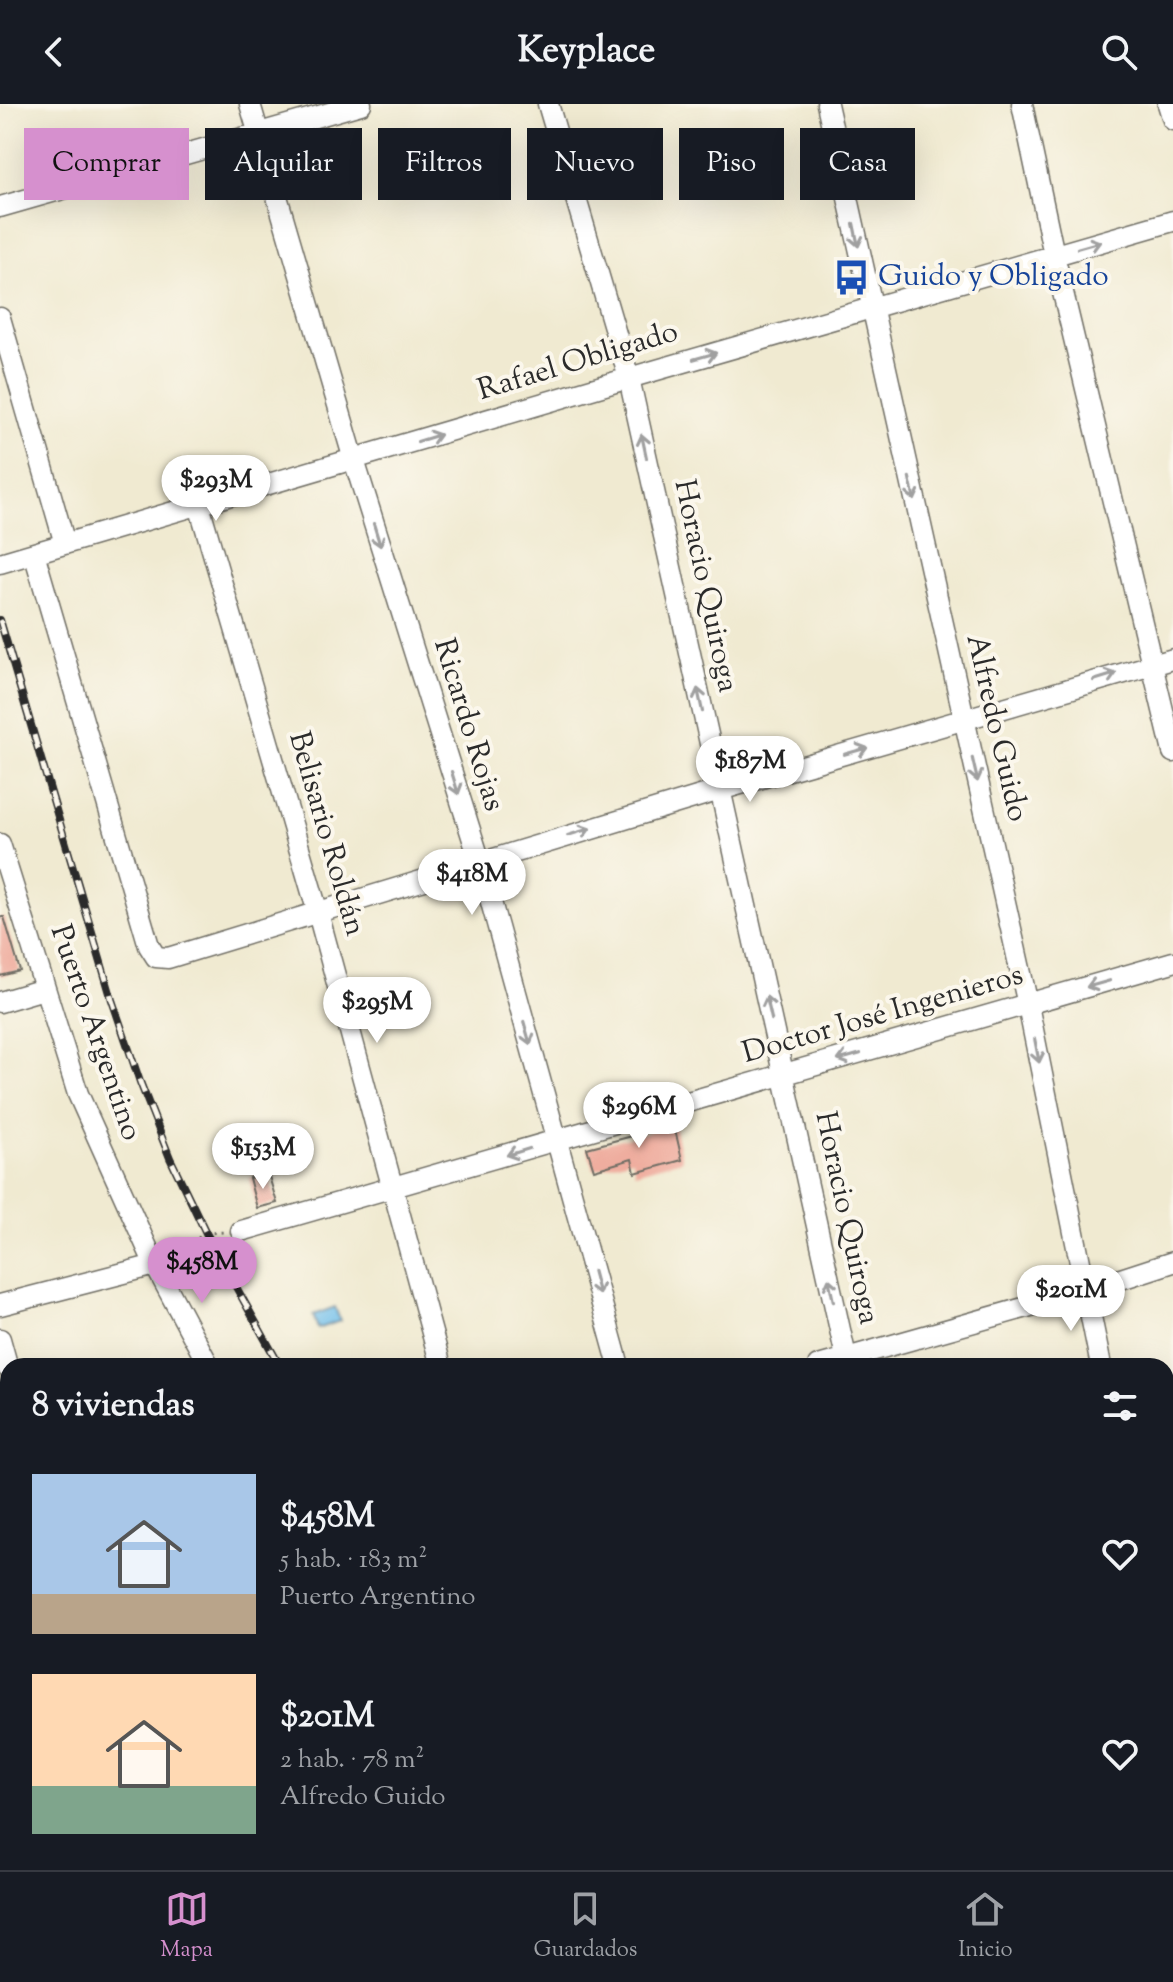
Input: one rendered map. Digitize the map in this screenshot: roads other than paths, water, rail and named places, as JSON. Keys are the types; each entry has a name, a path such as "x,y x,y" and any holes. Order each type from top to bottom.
{"street":[{"name":"Ricardo Rojas","path":"250,104 257,128"},
{"path":"277,128 361,104"},
{"name":"Horacio Quiroga","path":"548,104 629,378 846,1358"},
{"name":"Alfredo Guido","path":"827,104 1028,1005 1099,1358"},
{"path":"1022,104 1054,255 1173,752"},
{"path":"1168,104 1173,120"},
{"path":"0,207 205,148"},
{"name":"Ricardo Rojas","path":"278,200 354,460 480,862 617,1358"},
{"name":"Rafael Obligado","path":"0,563 1173,221"},
{"path":"0,318 65,544"},
{"name":"Belisario Roldán","path":"199,505 318,913 439,1358"},
{"path":"34,553 149,946 156,957 168,958 720,790 1173,659"},
{"name":"Puerto Argentino","path":"0,844 78,1094 155,1265 205,1358"},
{"name":"Doctor José Ingenieros","path":"241,1231 1173,962"},
{"path":"0,1002 44,989"},
{"path":"860,1358 1173,1262"},
{"path":"0,1305 155,1265"}],"water":[{"path":"335,1307 340,1321 318,1329 313,1315"}],"railway":[{"path":"0,620 112,1000 140,1082 170,1158 206,1233 276,1358"}],"place":[{"name":"Guido y Obligado","path":"852,277"}]}
